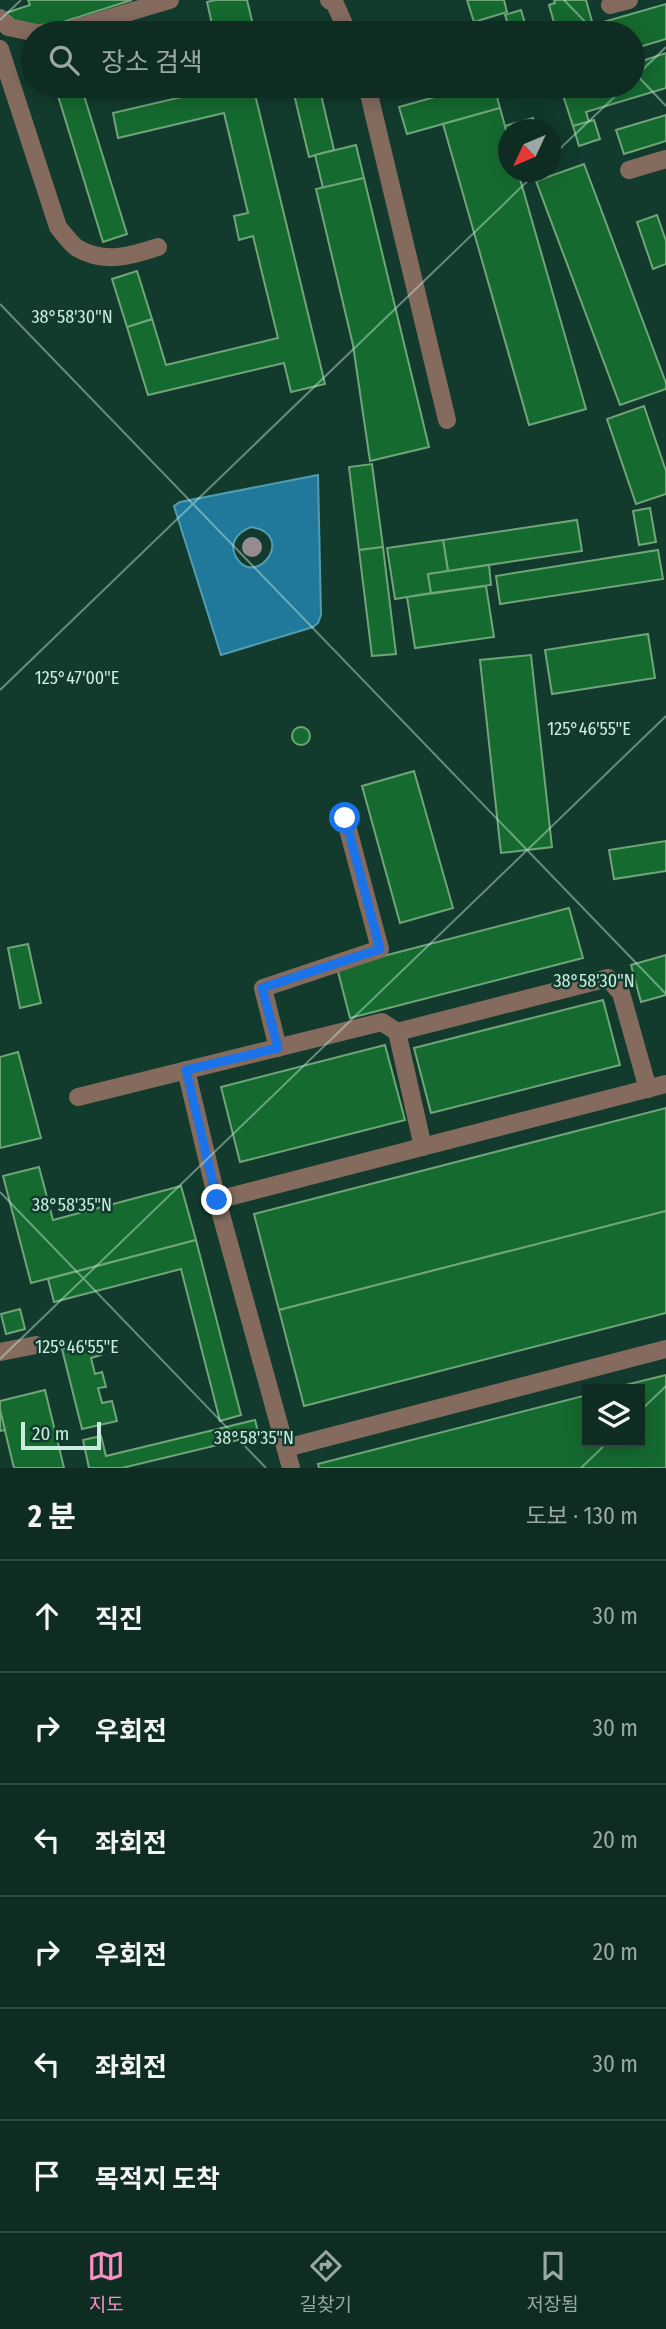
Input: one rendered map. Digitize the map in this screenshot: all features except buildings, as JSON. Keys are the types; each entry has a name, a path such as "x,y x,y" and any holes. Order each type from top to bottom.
{"lane":[{"path":"100,21 170,0"},
{"path":"329,0 335,4 343,21"},
{"path":"610,5 629,0"},
{"path":"0,18 8,27 21,30"},
{"path":"0,49 58,227 75,247 90,253 123,258 158,247"},
{"path":"371,98 447,420"},
{"path":"629,170 666,159"},
{"path":"278,1048 262,988 380,949 345,818"},
{"path":"397,1032 608,978 621,993 648,1089"},
{"path":"78,1097 382,1022 397,1032 423,1147"},
{"path":"186,1070 217,1200 291,1468"},
{"path":"217,1200 666,1084"},
{"path":"0,1352 36,1345"},
{"path":"286,1448 666,1349"}],"water":[{"path":"318,475 321,615 318,623 313,627 221,655 174,506 180,502","holes":["251,527 265,532 271,540 272,549 268,557 261,564 244,566 234,552 236,539"]}],"route":[{"path":"217,1200 186,1070 278,1048 262,988 380,949 345,818"}]}
